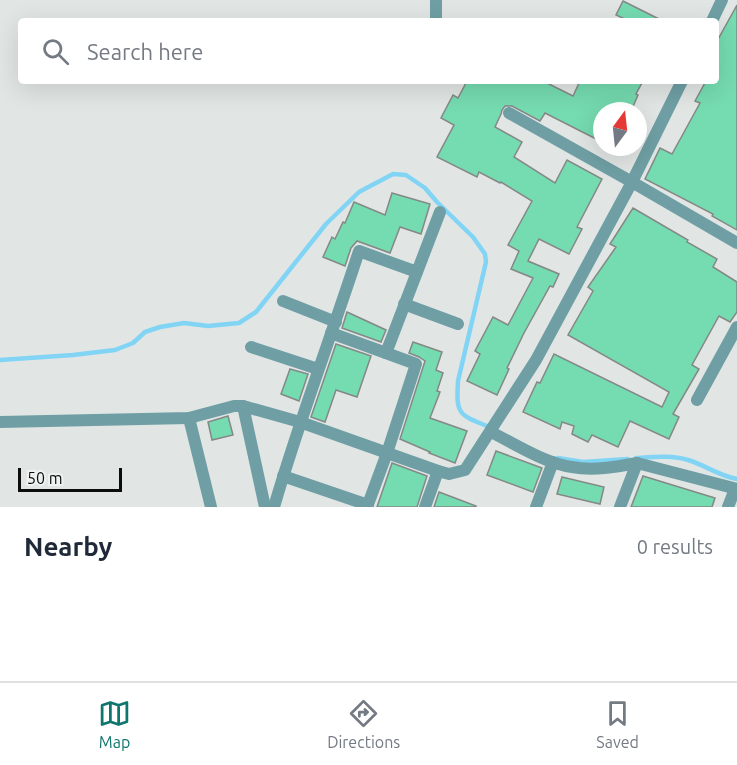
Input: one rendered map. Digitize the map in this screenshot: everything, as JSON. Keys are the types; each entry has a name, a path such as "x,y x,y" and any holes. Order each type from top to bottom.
{"street":[{"path":"435,0 436,18"},
{"path":"713,18 722,0"},
{"path":"0,422 189,418 234,406 243,406 300,422 438,471 449,474 465,470 536,360 632,182 681,84"},
{"path":"509,112 737,243"},
{"path":"386,353 440,212"},
{"path":"274,507 300,422 359,251 417,272"},
{"path":"283,301 333,328 386,353 416,364 367,506 283,476"},
{"path":"404,304 458,324"},
{"path":"697,400 737,327"},
{"path":"251,347 318,369"},
{"path":"243,406 266,507"},
{"path":"189,418 211,507"},
{"path":"491,432 553,462 571,467 589,469 637,463 736,489 728,507"},
{"path":"536,507 553,462"},
{"path":"620,507 637,463"},
{"path":"425,507 438,471"}],"building":[{"path":"623,1 657,18 622,18 616,15"},
{"path":"737,5 737,230 712,216 713,214 645,179 660,148 672,154 700,103 695,101 704,84 719,84 719,38"},
{"path":"465,84 549,84 573,96 579,84 641,84 635,102 593,102 593,137 545,113 540,121 512,106 505,106 502,110 495,127 522,142 514,157 555,183 567,160 602,179 577,227 582,229 569,254 539,239 528,261 559,274 524,333 497,395 467,381 480,354 475,351 493,317 508,325 533,278 511,269 519,251 508,245 532,201 501,182 479,172 477,177 437,157 454,125 441,118 453,95 458,98"},
{"path":"392,193 430,204 421,234 400,227 390,253 357,241 351,248 345,266 323,257 332,237 335,239 343,222 345,223 354,202 385,215"},
{"path":"633,208 717,259 713,267 737,282 737,312 730,322 719,316 692,365 699,369 673,414 679,417 669,439 630,421 618,447 592,435 588,442 572,434 574,426 562,422 560,429 523,412 554,354 662,407 669,392 568,335 593,291 588,287 616,247 610,244"},
{"path":"347,312 386,330 381,342 342,328"},
{"path":"413,342 442,352 436,370 443,373 437,391 440,392 430,418 467,431 455,463 400,439 425,361 409,353"},
{"path":"336,344 371,356 357,397 336,390 325,422 311,417"},
{"path":"290,369 308,374 299,401 281,394"},
{"path":"228,416 233,435 212,440 208,422"},
{"path":"496,451 542,468 533,492 487,475"},
{"path":"392,463 427,476 417,507 377,507"},
{"path":"643,476 715,498 712,507 631,507"},
{"path":"562,477 604,487 600,504 557,494"},
{"path":"439,492 476,506 476,507 434,507"}],"waterway":[{"path":"0,360 115,350 133,343 145,332 184,323 208,326 239,323 256,312 326,224 359,192 393,174 406,175 425,188 473,237 485,254 486,262 457,392 461,411 470,419 487,426"},
{"path":"558,458 583,462 628,459"},
{"path":"636,458 682,458 737,479"}]}
